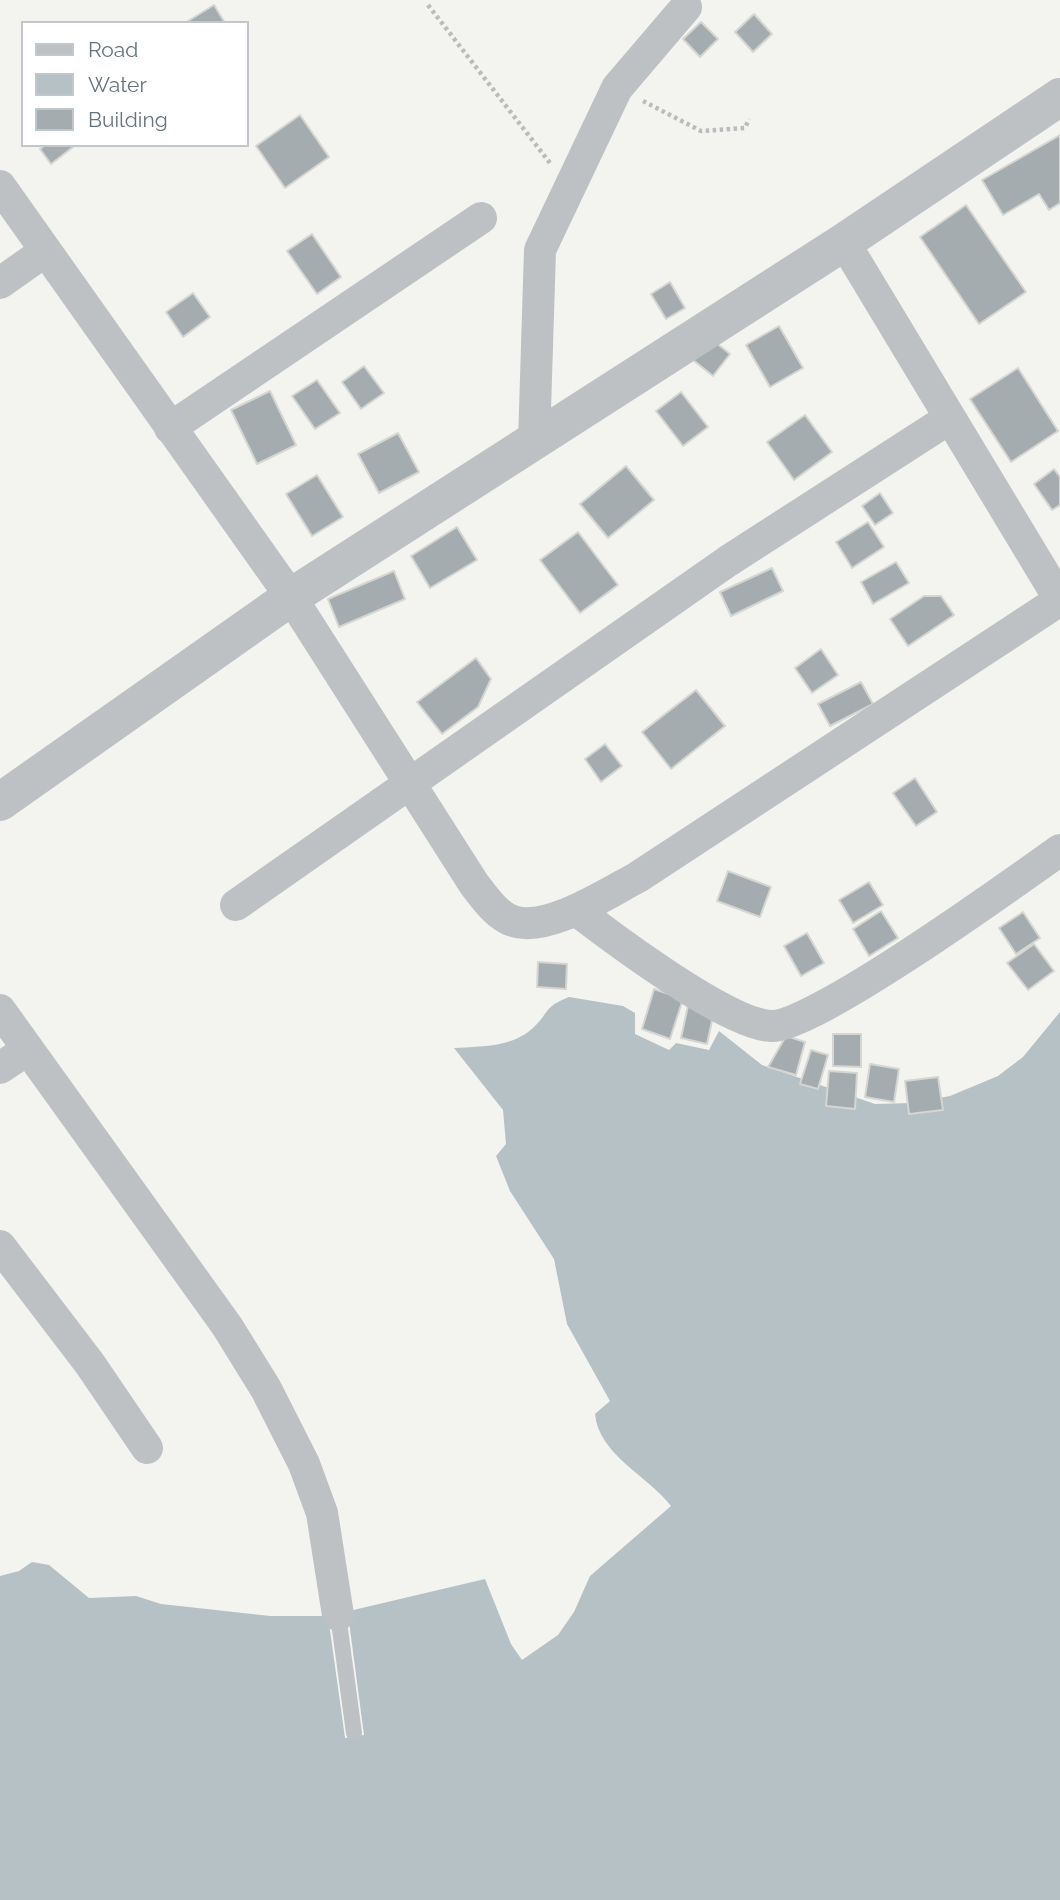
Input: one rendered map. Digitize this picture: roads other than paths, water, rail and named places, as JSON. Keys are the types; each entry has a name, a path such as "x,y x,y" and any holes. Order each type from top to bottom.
{"street":[{"path":"534,442 540,250 617,88 686,7"},
{"path":"0,802 291,597 844,242 1060,97"},
{"path":"0,186 44,252 291,597 488,904 513,921 546,921 576,910 708,833 1060,600 844,242"},
{"path":"170,428 481,218"},
{"path":"0,283 44,252"},
{"path":"236,905 717,569 950,418"},
{"path":"576,910 680,982 738,1015 770,1026 792,1023 820,1008 961,918 1060,850"},
{"path":"0,1010 227,1326 266,1389 304,1464 322,1513 338,1615"},
{"path":"0,1068 27,1050"},
{"path":"0,1246 90,1364 147,1448"}],"lane":[{"path":"338,1615 354,1733"}],"water":[{"path":"569,997 623,1006 635,1013 635,1034 669,1050 676,1043 709,1050 719,1031 762,1065 875,1104 911,1103 950,1096 998,1076 1023,1057 1060,1012 1060,1900 0,1900 0,1576 19,1571 32,1562 49,1565 89,1598 136,1596 161,1604 270,1616 328,1616 485,1579 511,1644 522,1660 558,1635 574,1612 590,1576 671,1506 614,1453 598,1428 595,1414 610,1401 567,1324 554,1259 510,1191 496,1156 506,1144 503,1110 454,1048 506,1043 524,1035 539,1022 550,1007"}]}
